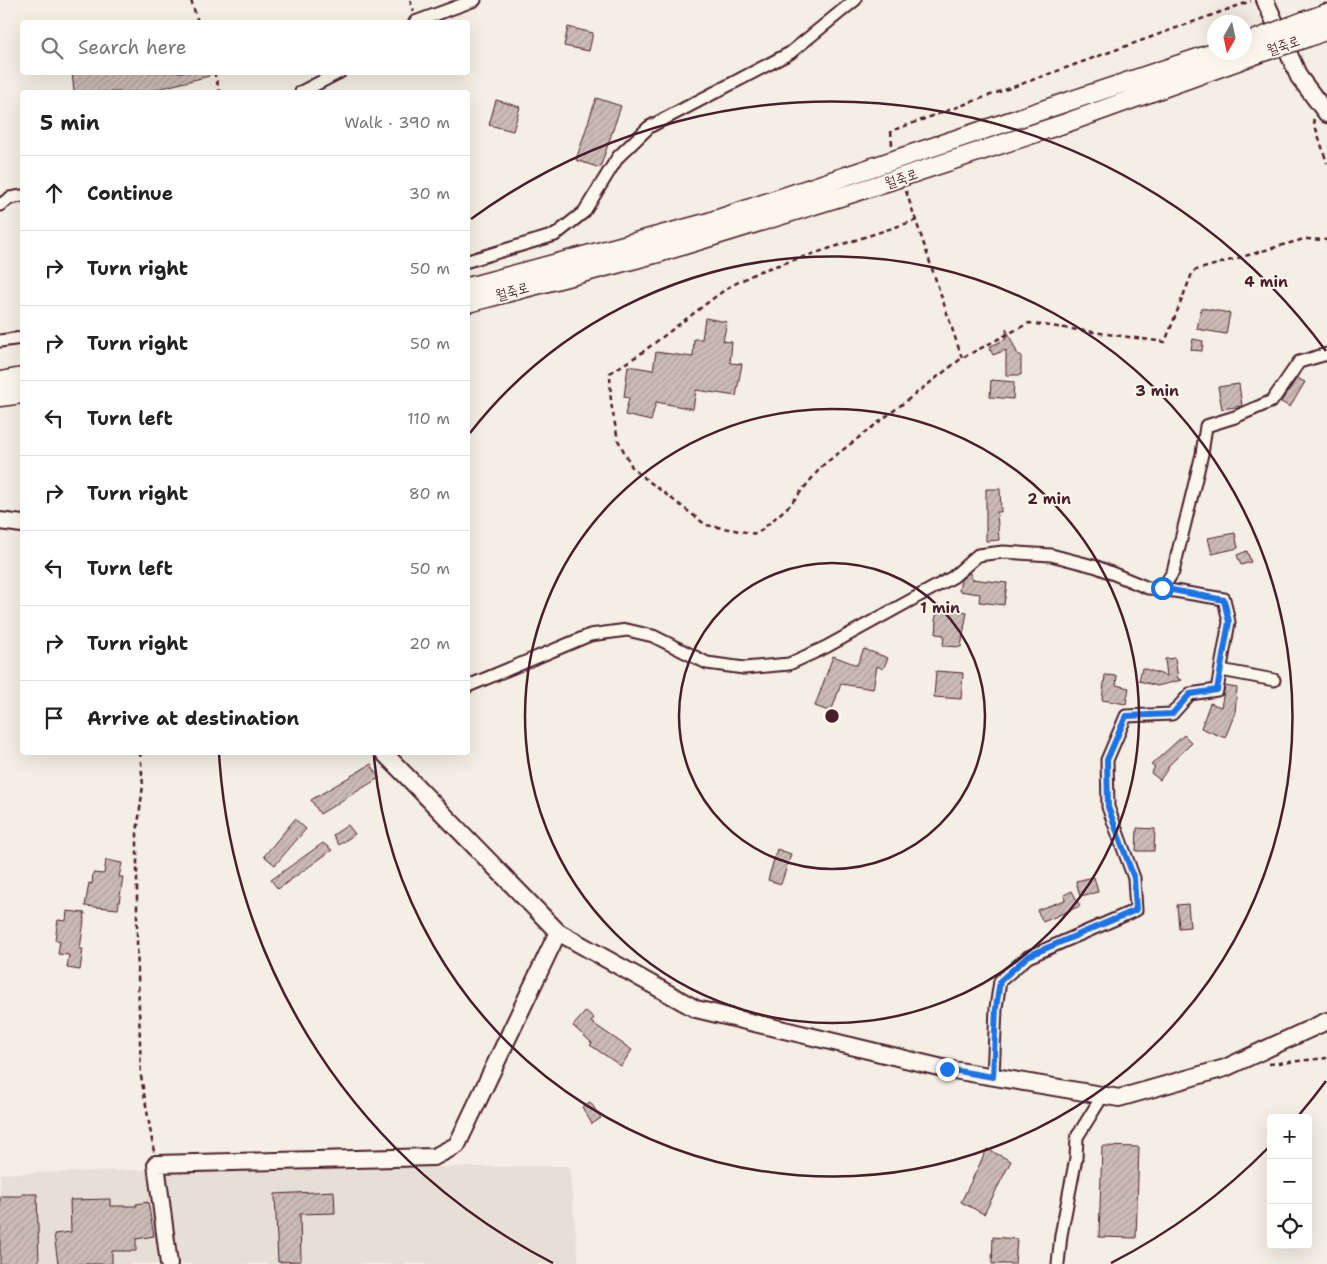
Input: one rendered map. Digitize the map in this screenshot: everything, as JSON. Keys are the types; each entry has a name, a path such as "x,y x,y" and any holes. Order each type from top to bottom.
{"main road":[{"name":"월죽로","path":"1306,29 1327,12"},
{"name":"월죽로","path":"1252,46 1306,29 1327,30"},
{"name":"월죽로","path":"470,286 706,223 1207,55"},
{"name":"월죽로","path":"470,302 662,252 853,194 1066,123 1217,60"},
{"path":"0,381 20,377"},
{"path":"0,397 20,394"}],"street":[{"path":"421,20 475,0"},
{"path":"470,260 555,235 584,212 618,157 649,127 790,53 854,0"},
{"path":"1265,0 1299,78 1327,114"},
{"path":"305,90 334,75"},
{"path":"0,205 10,198 20,196"},
{"path":"0,341 20,338"},
{"path":"1162,588 1173,572 1202,454 1206,426 1235,418 1272,401 1299,362 1327,354"},
{"path":"0,521 20,524"},
{"path":"470,685 590,635 627,630 653,636 707,663 744,668 789,664 826,647 953,577 978,555 1004,552 1051,555 1097,567 1148,588 1162,588 1224,600 1229,622 1217,690 1190,694 1172,714 1126,716 1107,760 1108,807 1134,878 1136,910 1028,956 1000,981 996,1008 993,1077"},
{"path":"1221,670 1274,680"},
{"path":"387,755 558,932 696,1009 947,1069 1119,1098 1225,1068 1327,1021"},
{"path":"169,1264 156,1164 434,1157 457,1145 558,932"},
{"path":"1058,1264 1078,1137 1104,1095"}],"path":[{"path":"191,0 197,20"},
{"path":"893,152 890,131 1253,0"},
{"path":"215,75 219,90"},
{"path":"905,187 962,358"},
{"path":"917,220 760,271 727,288 640,354 610,373 611,403 618,440 633,469 706,525 757,534 790,505 822,466 962,358 1028,323 1165,342 1193,271 1304,238 1327,240"},
{"path":"140,755 143,785 137,833 136,941 141,1076 156,1164"},
{"path":"1262,1065 1327,1058"}],"shaded area":[{"path":"569,1166 579,1264 0,1264 0,1174 134,1170"}],"building":[{"path":"568,27 593,33 589,51 564,46"},
{"path":"72,75 209,76 154,90 74,90"},
{"path":"596,98 621,106 600,168 576,160"},
{"path":"496,100 520,107 513,131 489,125"},
{"path":"1201,308 1230,313 1226,334 1197,329"},
{"path":"705,318 727,322 723,341 732,342 730,363 742,364 736,396 696,390 693,409 656,402 651,421 625,415 629,398 624,397 628,366 653,370 656,352 693,357 694,339 702,339"},
{"path":"1006,328 1018,355 1021,355 1021,375 1006,375 1006,350 993,355 989,347 1006,339"},
{"path":"1193,339 1203,341 1202,351 1191,350"},
{"path":"1297,378 1305,382 1290,407 1281,402"},
{"path":"991,380 1014,382 1013,399 990,397"},
{"path":"1239,384 1242,406 1222,409 1218,387"},
{"path":"986,489 1000,489 1001,512 997,512 999,540 986,541"},
{"path":"1235,533 1238,548 1212,554 1208,538"},
{"path":"1247,551 1251,562 1241,565 1237,555"},
{"path":"969,573 971,574 971,579 1007,583 1004,605 979,602 980,594 959,591 961,580"},
{"path":"938,606 967,612 961,647 943,646 944,635 936,634 937,621 935,621"},
{"path":"864,649 888,658 883,669 877,666 873,689 841,684 831,712 815,706 833,656 857,665"},
{"path":"1175,658 1178,679 1182,680 1157,686 1139,681 1142,668 1167,676 1165,659"},
{"path":"936,671 963,673 961,699 934,697"},
{"path":"1105,675 1117,676 1116,685 1129,688 1126,704 1102,700"},
{"path":"1225,686 1237,688 1235,713 1225,738 1201,728 1210,703 1221,707"},
{"path":"1184,735 1192,743 1168,766 1160,780 1151,773 1155,767 1151,765"},
{"path":"371,764 379,778 320,814 311,800"},
{"path":"295,819 306,829 275,865 264,856"},
{"path":"348,825 355,834 339,845 333,835"},
{"path":"1137,828 1155,829 1154,851 1136,851"},
{"path":"323,843 332,850 278,889 271,880"},
{"path":"777,849 791,854 781,884 768,880"},
{"path":"106,860 122,863 119,877 123,877 118,909 85,906 89,883 92,884 93,873 104,874"},
{"path":"1094,877 1098,892 1080,896 1076,881"},
{"path":"1072,891 1080,906 1043,922 1037,910 1065,900 1064,895"},
{"path":"1188,904 1190,927 1179,928 1177,905"},
{"path":"67,911 85,913 80,949 83,949 80,970 67,968 69,955 58,954 60,941 55,940 58,920 66,921"},
{"path":"586,1011 594,1018 591,1022 632,1050 621,1066 590,1045 592,1043 573,1026"},
{"path":"590,1102 601,1118 592,1124 582,1107"},
{"path":"1102,1146 1139,1147 1136,1238 1099,1237"},
{"path":"987,1149 1011,1161 984,1214 961,1202"},
{"path":"334,1191 335,1213 300,1214 301,1261 278,1262 275,1194"},
{"path":"22,1194 37,1194 39,1264 0,1264 0,1196 22,1196"},
{"path":"110,1199 110,1206 137,1206 136,1204 148,1202 154,1236 136,1239 136,1251 112,1251 112,1264 58,1264 54,1234 71,1232 70,1200"},
{"path":"993,1237 1017,1239 1015,1264 992,1264"}],"route":[{"path":"947,1069 993,1077 996,1008 1000,981 1028,956 1136,910 1134,878 1108,807 1107,760 1126,716 1172,714 1190,694 1217,690 1229,622 1224,600 1162,588"}]}
